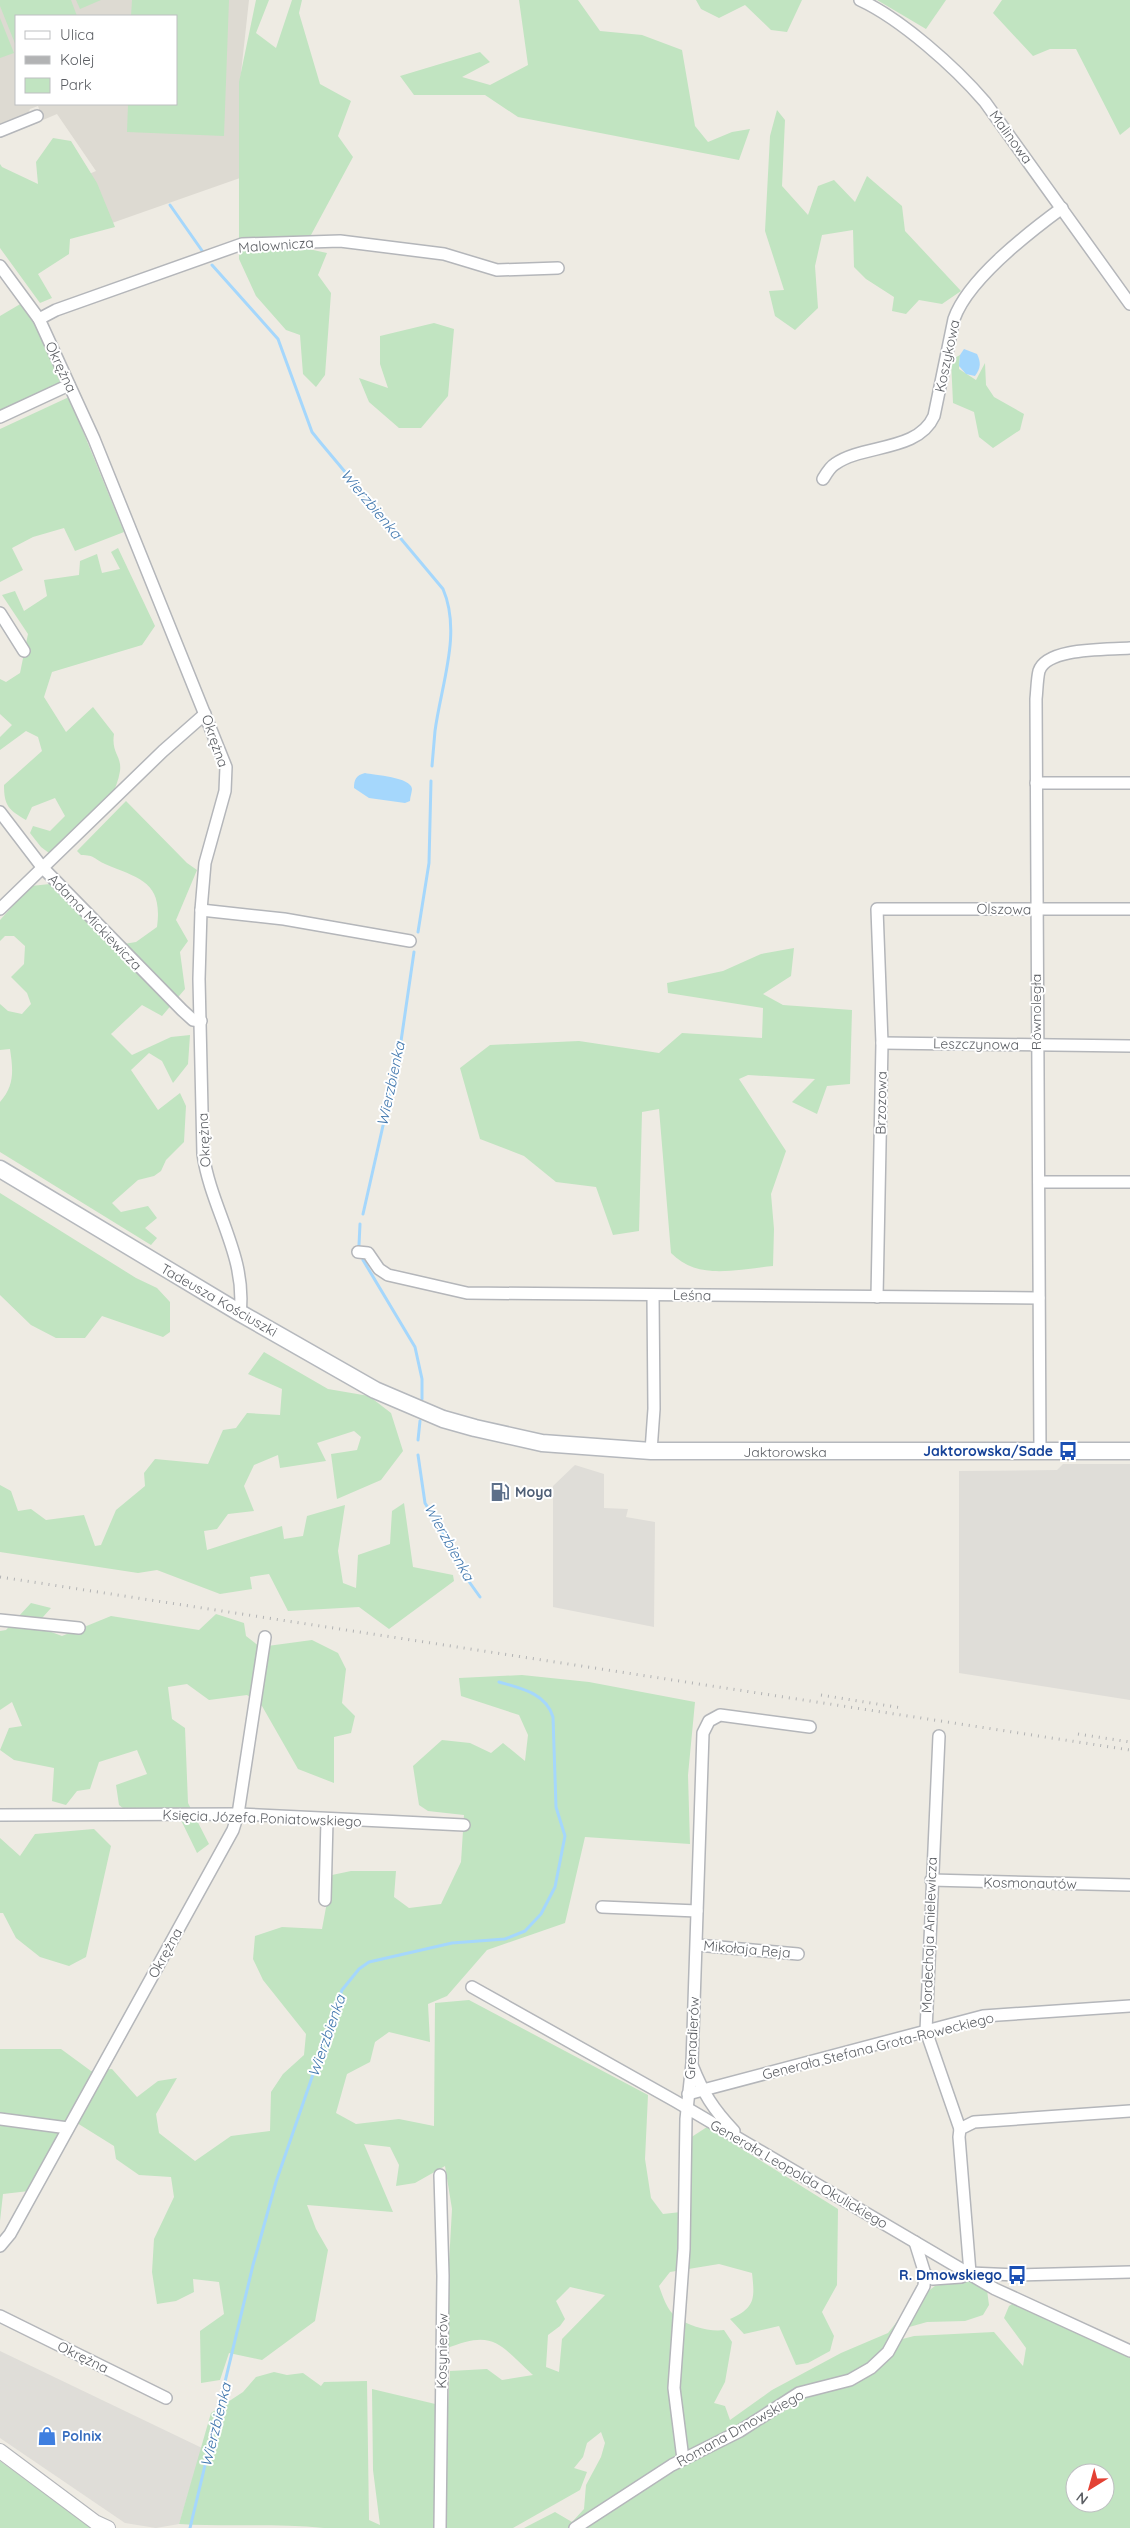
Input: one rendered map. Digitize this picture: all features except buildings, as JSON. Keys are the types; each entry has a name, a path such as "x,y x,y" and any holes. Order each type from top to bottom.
{"main road":[{"name":"Tadeusza Kościuszki","path":"0,1169 240,1313 376,1390 443,1419"},
{"name":"Jaktorowska","path":"443,1419 542,1443 651,1451 1130,1451"}],"street":[{"name":"Malinowa","path":"868,2 961,74 985,102 1130,304"},
{"path":"0,131 37,116"},
{"name":"Koszykowa","path":"823,479 836,463 910,439 930,425 934,416 954,319 959,305 983,276 1018,243 1062,208"},
{"name":"Malownicza","path":"39,319 56,310 242,244 340,242 444,254 494,269 558,268"},
{"name":"Okrężna","path":"0,266 39,319 70,385 94,439 226,767 220,815 205,862 200,910 199,979 204,1164 236,1261 242,1291 240,1313"},
{"path":"0,418 70,385"},
{"path":"0,613 24,651"},
{"name":"Równoległa","path":"1040,1450 1039,1182 1036,1045 1036,699 1039,670 1046,662 1057,655 1130,648"},
{"path":"0,909 205,714"},
{"path":"1036,784 1130,783"},
{"name":"Adama Mickiewicza","path":"0,812 42,867 182,1010 193,1020 201,1021"},
{"name":"Olszowa","path":"877,909 1130,909"},
{"name":"Brzozowa","path":"877,909 882,1043 877,1297"},
{"path":"200,910 284,919 410,941"},
{"name":"Leszczynowa","path":"882,1043 1130,1046"},
{"path":"1039,1182 1130,1182"},
{"name":"Leśna","path":"358,1252 368,1253 379,1269 388,1275 467,1293 1039,1298"},
{"path":"651,1451 654,1409 654,1295"},
{"path":"0,1620 79,1628"},
{"name":"Okrężna","path":"0,2246 10,2234 234,1830 265,1637"},
{"name":"Grenadierów","path":"684,2460 674,2388 684,2249 686,2108 692,2063 703,1732 708,1721 720,1716 810,1727"},
{"name":"Mordechaja Anielewicza","path":"938,1736 926,2031 960,2129 959,2137 970,2273"},
{"name":"Księcia Józefa Poniatowskiego","path":"0,1815 238,1814 327,1820 464,1824"},
{"path":"325,1900 327,1820"},
{"name":"Kosmonautów","path":"931,1880 1130,1885"},
{"path":"602,1907 697,1912"},
{"name":"Mikołaja Reja","path":"696,1945 798,1954"},
{"name":"Generała Leopolda Okulickiego","path":"472,1987 744,2141 1011,2297 1130,2351"},
{"name":"Generała Stefana Grota-Roweckiego","path":"688,2094 983,2016 1130,2006"},
{"path":"692,2063 702,2091 718,2114 744,2141"},
{"path":"960,2129 974,2122 1130,2111"},
{"path":"0,2119 68,2128"},
{"name":"Kosynierów","path":"440,2175 444,2276 440,2528"},
{"path":"915,2242 925,2274 933,2279 961,2276 970,2273 1017,2275 1130,2272"},
{"name":"Romana Dmowskiego","path":"575,2528 684,2460 740,2431 799,2393 844,2382 871,2368 888,2352 924,2286 925,2274"},
{"name":"Okrężna","path":"0,2316 166,2398"},
{"path":"0,2452 95,2522 108,2528"}],"shaded area":[{"path":"0,0 249,0 239,91 240,178 112,223 82,177 96,171 57,114 43,120 38,106 30,109 27,116 0,126"},
{"path":"1063,1464 1130,1464 1130,1700 959,1673 959,1471 1057,1470"},
{"path":"575,1465 604,1474 604,1508 628,1509 626,1517 655,1522 654,1627 553,1607 553,1486"},
{"path":"0,2351 202,2448 179,2524 156,2528 125,2523 0,2438"}],"green space":[{"path":"0,0 71,0 77,15 15,15 15,44 0,6"},
{"path":"76,0 101,0 80,9"},
{"path":"132,0 229,0 224,136 127,132 128,105 178,105 178,15 131,15"},
{"path":"256,0 269,0 256,33 276,48 292,0 302,0 299,13 320,84 351,101 338,136 353,157 304,248 327,253 318,275 331,293 325,375 316,387 303,374 300,335 286,330 256,296 239,259 239,82"},
{"path":"519,0 578,0 600,31 642,35 682,50 695,126 708,142 732,132 750,129 739,160 518,117 485,95 414,95 400,76 480,52 490,62 462,77 490,85 528,65"},
{"path":"696,0 802,0 787,32 771,30 745,5 719,18 701,9"},
{"path":"877,0 946,0 926,29"},
{"path":"1002,0 1130,0 1130,127 1120,135 1076,49 1050,49 1033,56 993,13"},
{"path":"0,18 14,53 0,58"},
{"path":"777,110 785,120 782,186 808,215 818,186 834,180 855,202 867,176 902,206 905,231 961,291 942,304 919,300 906,314 892,311 894,297 866,279 854,267 853,230 822,235 815,266 818,308 795,330 775,316 769,291 784,290 765,231 770,136"},
{"path":"53,138 71,141 97,183 115,227 70,239 69,254 38,274 52,298 40,303 0,248 0,164 2,167 38,184 36,162"},
{"path":"22,303 33,319 62,386 0,412 0,316"},
{"path":"434,323 454,329 448,396 421,428 399,428 369,402 359,378 388,388 380,364 380,336"},
{"path":"960,355 959,369 976,380 985,363 986,385 994,397 1024,414 1020,430 993,448 979,437 974,412 953,403 951,360"},
{"path":"69,397 124,532 75,551 64,528 33,537 12,548 23,570 0,582 0,429"},
{"path":"118,548 155,626 142,645 52,672 44,697 66,732 93,707 114,734 114,746 120,766 116,785 111,797 103,808 84,829 53,856 41,847 30,833 33,826 50,831 65,816 55,798 32,807 26,820 9,807 5,798 4,785 42,751 38,737 26,731 0,750 0,737 12,725 0,714 0,679 6,682 20,673 28,634 2,595 15,591 24,611 47,596 44,580 79,575 80,561 97,554 102,573 120,569 111,552"},
{"path":"126,801 187,863 197,870 176,920 188,941 180,952 185,989 162,1016 142,1005 111,1034 132,1055 171,1037 190,1035 188,1064 173,1083 162,1061 149,1053 131,1070 158,1110 180,1093 186,1106 184,1142 166,1160 161,1171 154,1176 138,1180 112,1203 121,1212 148,1206 157,1218 145,1228 157,1238 151,1245 0,1152 0,1102 11,1083 12,1071 10,1049 0,1050 0,1004 8,1011 22,1014 31,1004 27,993 11,977 24,964 25,946 14,936 5,936 0,941 0,920 31,886 50,884 112,946 136,942 157,927 158,912 156,900 153,891 147,884 92,857 81,855 77,851"},
{"path":"794,948 791,976 763,994 783,1005 852,1010 850,1084 827,1086 817,1114 792,1102 815,1079 748,1075 739,1079 786,1151 771,1194 774,1229 773,1266 732,1271 706,1270 682,1262 671,1253 659,1109 642,1112 639,1231 613,1235 596,1187 556,1182 524,1156 480,1139 460,1068 490,1045 579,1041 659,1053 682,1033 762,1038 763,1008 668,993 667,983 723,971 761,954"},
{"path":"0,1193 136,1278 157,1288 170,1302 170,1332 163,1337 102,1316 85,1338 56,1338 31,1325 0,1295"},
{"path":"264,1352 328,1389 369,1396 391,1413 403,1451 381,1480 337,1499 331,1454 357,1450 361,1437 354,1431 317,1443 326,1461 280,1468 278,1455 254,1465 244,1486 254,1511 228,1514 217,1529 204,1531 207,1550 282,1526 284,1539 303,1536 307,1516 345,1505 338,1551 343,1583 356,1588 358,1555 390,1544 392,1511 404,1503 413,1567 453,1575 454,1581 389,1629 359,1607 288,1611 269,1574 250,1577 252,1589 220,1594 157,1570 138,1573 0,1552 0,1485 11,1491 18,1511 31,1509 46,1520 84,1515 95,1546 101,1545 116,1510 145,1486 144,1473 155,1459 208,1464 223,1430 236,1428 247,1413 280,1415 282,1389 248,1374"},
{"path":"31,1603 51,1608 35,1626 62,1636 111,1616 199,1630 216,1614 244,1623 246,1636 260,1647 312,1640 338,1653 346,1669 342,1703 355,1716 351,1733 334,1737 334,1783 298,1769 262,1706 247,1695 209,1700 187,1684 168,1687 172,1719 185,1728 188,1803 209,1844 197,1853 179,1816 133,1816 119,1805 116,1785 147,1774 137,1750 99,1762 90,1789 77,1791 66,1805 52,1801 54,1768 14,1760 0,1750 9,1728 22,1726 12,1702 0,1710 0,1631 6,1630"},
{"path":"522,1675 589,1682 695,1702 688,1775 690,1844 585,1837 565,1923 487,1950 447,1996 428,2004 430,2042 389,2032 375,2042 370,2062 347,2074 336,2113 356,2124 399,2119 434,2126 435,2003 469,2000 648,2095 645,2159 651,2198 663,2214 681,2212 690,2138 707,2127 838,2209 837,2285 822,2312 834,2336 830,2351 808,2363 796,2365 779,2326 744,2334 730,2319 744,2311 752,2302 752,2273 719,2264 670,2272 659,2286 668,2307 676,2317 699,2328 724,2330 732,2342 725,2382 714,2403 725,2406 730,2420 772,2390 841,2353 888,2333 911,2304 935,2286 972,2280 987,2290 989,2305 983,2315 965,2321 927,2322 895,2331 891,2342 914,2336 994,2332 1023,2366 1026,2348 1004,2318 1009,2306 1012,2304 1020,2305 1130,2358 1130,2528 524,2528 555,2512 572,2522 584,2509 586,2485 601,2457 605,2443 601,2432 587,2443 583,2457 574,2468 587,2472 580,2490 513,2528 324,2528 179,2524 211,2413 243,2392 256,2377 274,2372 287,2375 303,2373 321,2386 324,2382 367,2381 369,2520 380,2525 373,2470 372,2389 448,2407 450,2371 487,2369 502,2380 533,2375 503,2347 485,2340 474,2340 445,2349 449,2323 447,2299 452,2209 445,2166 415,2183 396,2186 399,2165 390,2147 364,2144 393,2212 307,2205 316,2229 328,2250 315,2321 262,2360 229,2353 220,2380 201,2383 200,2331 224,2314 219,2282 193,2279 194,2292 176,2301 157,2304 152,2272 154,2239 174,2197 171,2177 139,2175 116,2159 114,2146 69,2118 29,2191 3,2194 0,2221 0,2049 61,2049 91,2071 112,2069 137,2097 158,2081 177,2078 156,2114 159,2133 195,2161 231,2136 270,2131 271,2092 283,2074 304,2055 306,2034 263,1980 253,1959 255,1936 282,1927 322,1929 332,1875 351,1871 396,1871 394,1897 409,1908 441,1904 461,1862 464,1815 428,1811 419,1805 413,1766 442,1740 470,1743 491,1753 503,1743 525,1761 528,1735 519,1715 461,1696 459,1678","holes":["570,2287 605,2295 562,2339 559,2372 546,2367 548,2335 560,2326 565,2319 556,2301"]},
{"path":"94,1829 111,1846 86,1957 69,1966 40,1957 16,1938 3,1913 0,1913 0,1838 20,1856 35,1834"},
{"path":"0,2461 89,2525 94,2528 0,2528"}],"water":[{"path":"964,349 977,354 980,362 975,376 966,374 959,366 960,355"},
{"path":"365,773 392,777 406,782 412,789 410,801 405,803 369,798 354,788 356,778"}],"waterway":[{"name":"Wierzbienka","path":"170,205 203,252"},
{"name":"Wierzbienka","path":"212,265 278,339 312,432 443,589 451,623 450,641 435,731 432,766"},
{"name":"Wierzbienka","path":"418,932 429,863 431,781"},
{"name":"Wierzbienka","path":"363,1214 399,1055 414,952"},
{"name":"Wierzbienka","path":"359,1245 360,1224"},
{"name":"Wierzbienka","path":"363,1260 415,1347 422,1379 422,1399"},
{"name":"Wierzbienka","path":"418,1440 420,1421"},
{"name":"Wierzbienka","path":"418,1455 425,1503 459,1560 465,1576 480,1597"},
{"name":"Wierzbienka","path":"190,2528 253,2265 276,2182 342,1990 359,1969 369,1962 452,1943 505,1939 525,1931 541,1914 555,1887 565,1836 556,1807 553,1717 545,1702 538,1697 523,1689 499,1682"}],"railway":[{"path":"0,1577 1130,1750"},
{"path":"821,1695 902,1708"},
{"path":"1078,1734 1130,1742"}],"place":[{"name":"Jaktorowska/Sade","path":"1068,1451"},
{"name":"Moya","path":"500,1492"},
{"name":"R. Dmowskiego","path":"1017,2275"},
{"name":"Polnix","path":"47,2436"}]}
